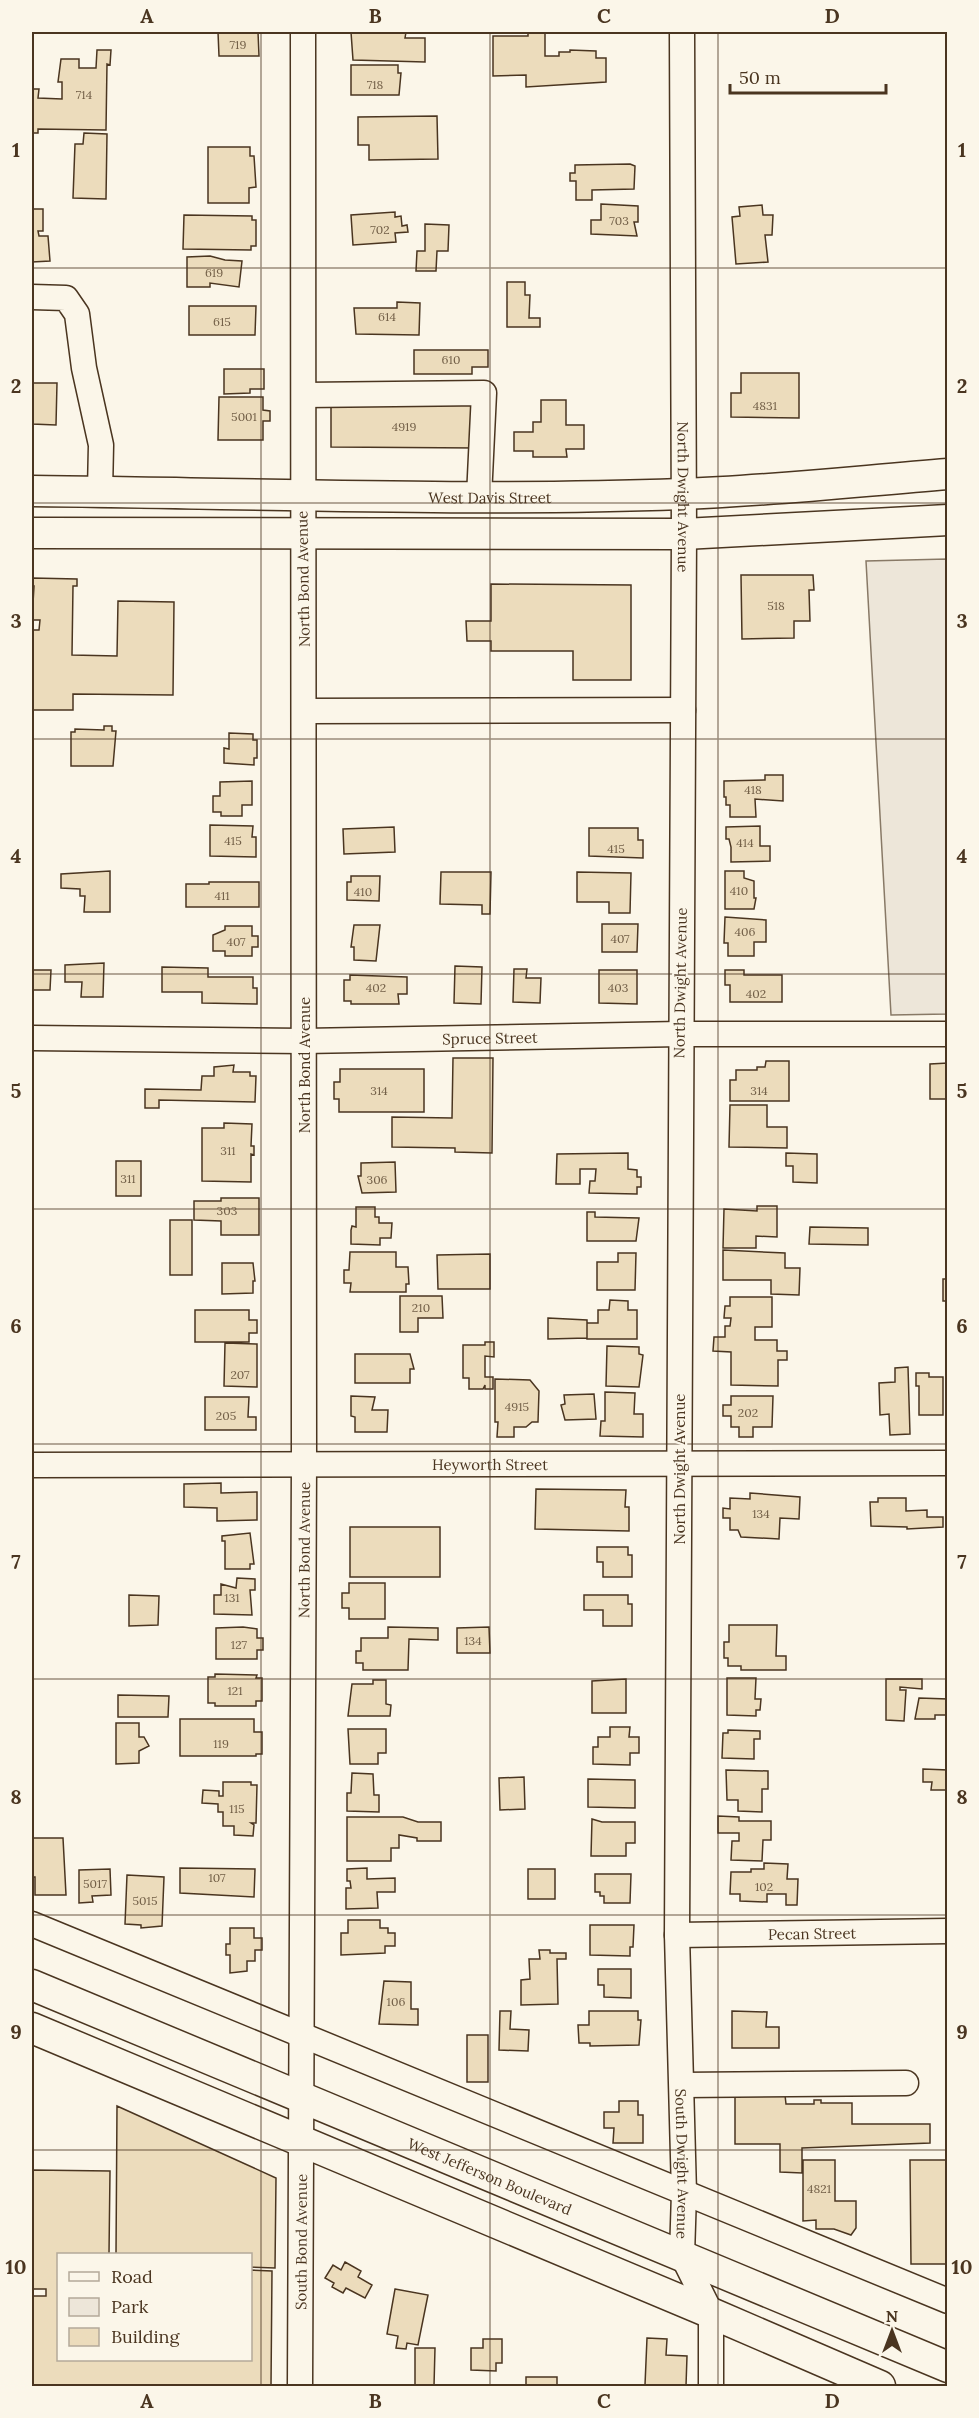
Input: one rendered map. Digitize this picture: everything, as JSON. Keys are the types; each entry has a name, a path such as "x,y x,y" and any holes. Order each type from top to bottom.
{"main road":[{"name":"West Davis Street","path":"32,491 478,497 682,494 827,486 948,474"},
{"path":"32,533 684,534 948,520"},
{"name":"West Jefferson Boulevard","path":"32,1985 948,2367"},
{"path":"32,2028 880,2386"}],"street":[{"name":"North Bond Avenue","path":"303,32 305,711 303,2099"},
{"name":"North Dwight Avenue","path":"677,1935 684,534 682,494 682,32"},
{"path":"32,297 66,298 77,314 84,368 100,445 100,492"},
{"path":"304,395 484,393 478,497"},
{"path":"305,711 683,710"},
{"name":"Spruce Street","path":"32,1038 304,1041 680,1034 948,1034"},
{"name":"Heyworth Street","path":"32,1465 948,1463"},
{"path":"32,1924 948,2301"},
{"name":"Pecan Street","path":"677,1935 948,1931"},
{"name":"South Dwight Avenue","path":"677,1935 684,2193 682,2255 711,2313 711,2386"},
{"path":"682,2085 906,2083"},
{"name":"South Bond Avenue","path":"300,2386 303,2099"}],"green space":[{"path":"947,559 947,1014 891,1015 866,561"}],"building":[{"path":"218,32 258,32 259,56 219,56"},
{"path":"351,32 406,32 405,38 425,38 425,62 353,60"},
{"path":"528,32 545,32 545,56 559,56 559,52 570,52 570,50 596,51 596,58 606,58 606,82 526,87 526,75 493,76 493,36 528,36"},
{"path":"97,50 111,50 110,65 107,64 106,130 38,129 38,133 32,133 32,89 39,89 38,98 62,99 62,82 58,82 61,59 79,59 79,68 96,68"},
{"path":"351,65 398,65 398,73 401,73 399,95 351,95"},
{"path":"437,116 438,159 369,160 369,145 358,145 358,117"},
{"path":"84,133 107,134 106,199 73,198 75,144 83,144"},
{"path":"208,147 250,147 250,156 254,156 256,187 249,188 249,203 208,203"},
{"path":"630,164 635,166 634,189 592,190 592,200 576,200 576,181 570,181 570,173 575,173 575,165"},
{"path":"601,204 638,206 638,222 634,222 637,236 591,234 591,220 601,220"},
{"path":"762,205 763,215 773,215 772,235 765,235 768,262 736,264 732,217 740,216 739,207"},
{"path":"32,209 43,209 43,231 38,231 39,236 48,236 50,261 32,262"},
{"path":"395,212 395,217 401,216 402,226 407,225 408,232 395,233 396,242 353,245 351,215"},
{"path":"184,215 252,216 252,220 256,220 256,246 251,246 251,250 183,249"},
{"path":"425,224 449,225 448,251 437,251 436,271 416,271 417,251 425,251"},
{"path":"210,256 242,261 239,287 210,283 210,287 187,287 187,257"},
{"path":"507,282 525,282 525,295 530,295 529,318 540,318 540,327 507,327"},
{"path":"397,302 420,303 419,335 356,334 354,308 397,308"},
{"path":"189,306 256,306 255,335 189,335"},
{"path":"414,350 488,350 488,367 472,367 472,374 414,374"},
{"path":"224,369 264,369 264,389 250,389 250,393 224,394"},
{"path":"741,373 799,373 799,418 731,417 731,393 741,393"},
{"path":"32,383 57,383 56,425 32,424"},
{"path":"219,397 263,397 263,410 270,411 270,421 263,421 263,440 218,440"},
{"path":"541,400 566,400 566,425 584,425 584,449 566,449 567,457 533,457 533,451 514,451 514,432 533,432 533,422 541,422"},
{"path":"331,403 478,405 477,448 331,447"},
{"path":"741,575 813,575 814,590 809,590 810,621 794,621 794,638 742,639"},
{"path":"32,578 77,579 77,586 73,586 72,655 117,656 118,601 174,602 173,695 73,694 73,710 32,710 33,630 39,630 40,620 32,620 34,586 32,586"},
{"path":"491,584 631,585 631,680 573,680 573,651 491,651 491,641 467,641 466,621 491,621"},
{"path":"104,726 112,726 112,731 116,731 113,766 71,766 71,732 75,732 75,729 104,730"},
{"path":"229,733 253,734 253,740 257,740 257,758 254,758 254,765 224,763 224,748 229,749"},
{"path":"765,775 783,775 783,801 755,799 756,817 730,817 730,805 726,805 726,797 724,797 724,781 765,780"},
{"path":"252,781 252,805 242,805 242,816 221,816 221,812 213,812 213,796 220,796 220,782"},
{"path":"210,825 253,826 252,837 256,837 256,857 210,856"},
{"path":"760,826 760,846 770,846 770,861 731,862 731,847 729,839 726,839 726,827"},
{"path":"394,827 395,852 344,854 343,829"},
{"path":"589,828 638,828 638,840 643,840 643,858 589,856"},
{"path":"110,871 110,912 84,912 85,896 80,896 80,889 61,888 61,874"},
{"path":"725,871 744,871 744,878 754,881 754,898 756,898 754,909 725,909"},
{"path":"441,872 491,872 490,914 482,914 482,905 440,904"},
{"path":"577,872 631,873 630,913 609,913 609,902 577,902"},
{"path":"351,876 380,876 379,901 347,900 347,882 351,882"},
{"path":"209,882 259,882 259,907 186,907 186,884 209,884"},
{"path":"725,917 766,920 766,942 754,942 754,956 728,956 728,943 724,943"},
{"path":"602,924 638,924 637,952 602,952"},
{"path":"354,925 380,925 376,961 354,960 354,947 351,947"},
{"path":"225,926 252,926 252,936 258,936 258,947 252,947 252,956 225,956 225,951 213,951 213,935 225,930"},
{"path":"104,963 103,997 81,997 82,982 65,982 65,965"},
{"path":"455,966 482,967 481,1004 454,1003"},
{"path":"162,967 208,968 208,977 253,977 253,988 257,988 257,1004 202,1003 202,992 162,992"},
{"path":"514,969 527,969 526,978 541,978 540,1003 513,1002"},
{"path":"32,970 51,970 50,990 32,990"},
{"path":"599,970 637,970 637,1004 599,1003"},
{"path":"725,970 744,970 744,975 782,975 782,1002 730,1002 730,985 725,985"},
{"path":"350,975 407,977 407,994 398,994 399,1004 351,1004 351,1001 344,1001 344,980 350,980"},
{"path":"453,1058 493,1058 492,1153 455,1152 455,1148 392,1147 392,1117 452,1118"},
{"path":"766,1061 789,1061 789,1101 730,1101 730,1080 736,1080 736,1070 757,1070 757,1067 765,1067"},
{"path":"948,1063 948,1099 930,1099 930,1064"},
{"path":"234,1065 233,1072 250,1072 250,1076 256,1076 255,1102 159,1100 159,1108 145,1108 145,1089 201,1090 202,1076 214,1076 214,1067"},
{"path":"340,1069 424,1069 424,1112 339,1112 339,1099 334,1099 334,1082 340,1082"},
{"path":"730,1105 767,1105 767,1127 787,1127 787,1148 729,1147"},
{"path":"224,1123 252,1124 251,1146 254,1146 254,1155 251,1154 251,1182 202,1181 202,1128 224,1128"},
{"path":"628,1153 628,1169 637,1170 637,1177 641,1177 641,1187 637,1187 637,1194 589,1193 590,1181 595,1181 596,1169 580,1169 580,1184 556,1184 557,1154"},
{"path":"786,1153 817,1154 817,1183 793,1182 793,1166 786,1166"},
{"path":"116,1161 141,1161 141,1196 116,1196"},
{"path":"395,1162 396,1192 362,1193 358,1176 361,1176 361,1163"},
{"path":"221,1198 259,1198 259,1235 221,1235 221,1221 194,1220 194,1201 221,1201"},
{"path":"757,1206 777,1206 777,1237 756,1236 756,1248 723,1248 724,1209 757,1211"},
{"path":"356,1207 375,1207 375,1217 379,1217 379,1223 392,1223 391,1238 380,1238 380,1245 351,1244 352,1226 356,1227"},
{"path":"587,1212 595,1212 595,1217 639,1218 636,1241 587,1241"},
{"path":"170,1220 192,1220 192,1275 170,1275"},
{"path":"810,1227 868,1228 868,1245 809,1244"},
{"path":"723,1250 785,1253 785,1268 800,1268 799,1295 771,1294 771,1280 723,1280"},
{"path":"350,1252 396,1252 396,1267 408,1267 409,1284 406,1284 406,1292 350,1292 351,1283 344,1283 344,1270 349,1270"},
{"path":"618,1253 636,1253 635,1290 597,1290 597,1262 618,1262"},
{"path":"490,1254 490,1289 438,1289 437,1255"},
{"path":"222,1263 253,1263 255,1281 253,1281 253,1293 222,1294"},
{"path":"943,1279 948,1279 948,1301 943,1301"},
{"path":"400,1296 442,1296 443,1318 418,1318 418,1332 400,1332"},
{"path":"730,1297 772,1297 772,1327 755,1327 755,1340 777,1340 777,1351 787,1351 787,1360 778,1360 778,1386 731,1385 731,1352 713,1351 714,1337 725,1337 725,1326 730,1326 731,1318 724,1318 725,1306 730,1306"},
{"path":"610,1300 628,1301 628,1310 637,1310 637,1339 587,1339 587,1323 598,1323 598,1310 609,1310"},
{"path":"195,1310 249,1310 249,1320 257,1320 257,1333 249,1333 249,1342 195,1342"},
{"path":"548,1318 587,1320 587,1338 548,1339"},
{"path":"485,1342 494,1342 494,1357 485,1356 485,1377 493,1377 493,1389 485,1389 485,1385 483,1389 469,1389 469,1378 463,1378 463,1345 485,1345"},
{"path":"225,1343 257,1344 257,1387 224,1386"},
{"path":"607,1346 639,1347 639,1354 643,1355 639,1387 606,1386"},
{"path":"355,1354 410,1354 414,1369 410,1369 410,1383 355,1383"},
{"path":"908,1367 910,1434 890,1435 889,1414 880,1415 879,1383 895,1382 895,1368"},
{"path":"916,1373 929,1373 929,1377 943,1377 943,1415 919,1415 919,1386 916,1386"},
{"path":"495,1379 530,1380 539,1391 538,1422 532,1422 526,1427 514,1427 514,1437 497,1437"},
{"path":"605,1392 635,1393 634,1414 643,1414 643,1437 600,1436 601,1421 605,1421"},
{"path":"594,1394 596,1419 565,1420 561,1405 565,1404 564,1395"},
{"path":"351,1396 375,1397 372,1410 388,1410 387,1432 355,1432 355,1417 351,1416"},
{"path":"731,1396 773,1396 772,1427 753,1427 753,1437 739,1437 739,1427 731,1427 731,1416 723,1416 723,1405 731,1405"},
{"path":"205,1397 249,1397 248,1417 256,1417 256,1430 205,1430"},
{"path":"221,1483 221,1493 257,1492 257,1520 217,1521 217,1508 184,1507 184,1484"},
{"path":"536,1489 626,1490 625,1507 629,1507 629,1531 535,1529"},
{"path":"750,1493 800,1497 799,1519 780,1518 779,1539 741,1537 738,1530 730,1530 730,1518 723,1518 723,1508 730,1509 730,1498 750,1499"},
{"path":"878,1498 906,1498 906,1511 927,1510 927,1517 943,1517 943,1527 907,1529 907,1527 871,1526 870,1502 878,1502"},
{"path":"350,1527 440,1527 440,1577 350,1577"},
{"path":"250,1533 254,1564 250,1564 250,1569 225,1569 225,1541 222,1541 222,1536"},
{"path":"597,1547 628,1547 628,1555 632,1555 632,1577 603,1577 603,1562 597,1562"},
{"path":"237,1578 255,1579 255,1590 250,1590 252,1615 214,1614 214,1595 221,1595 221,1584 236,1588"},
{"path":"349,1583 385,1583 385,1619 349,1619 349,1608 342,1608 342,1593 349,1593"},
{"path":"129,1595 159,1596 158,1625 129,1626"},
{"path":"584,1595 628,1595 628,1604 632,1604 632,1626 603,1626 603,1610 584,1610"},
{"path":"729,1625 777,1625 776,1656 786,1656 786,1670 741,1670 741,1666 728,1666 728,1658 724,1658 724,1642 729,1642"},
{"path":"388,1627 438,1628 438,1640 409,1639 408,1670 363,1670 363,1663 356,1663 356,1651 361,1651 361,1638 388,1638"},
{"path":"489,1627 490,1653 457,1653 457,1628"},
{"path":"216,1628 257,1629 257,1638 263,1638 263,1650 257,1650 257,1659 216,1659"},
{"path":"215,1674 257,1675 256,1678 262,1678 262,1701 256,1701 256,1706 215,1706 215,1703 208,1703 208,1677 215,1677"},
{"path":"727,1678 756,1678 755,1699 761,1699 760,1710 756,1710 756,1716 727,1715"},
{"path":"626,1679 626,1713 592,1713 592,1681"},
{"path":"886,1679 922,1679 922,1689 900,1687 900,1690 906,1690 904,1721 886,1720"},
{"path":"373,1680 386,1680 386,1704 391,1705 390,1716 348,1716 352,1684 373,1684"},
{"path":"118,1695 169,1696 168,1717 118,1717"},
{"path":"919,1698 948,1699 948,1715 935,1715 935,1719 915,1719"},
{"path":"180,1719 254,1719 254,1732 262,1732 262,1754 256,1754 256,1756 180,1756"},
{"path":"116,1723 139,1723 139,1737 144,1737 149,1746 139,1751 139,1763 116,1764"},
{"path":"610,1727 630,1727 629,1737 639,1737 639,1753 630,1753 630,1765 593,1764 593,1747 598,1747 598,1737 610,1737"},
{"path":"348,1729 386,1729 386,1753 378,1753 378,1764 350,1764"},
{"path":"728,1730 760,1731 760,1739 754,1739 754,1759 722,1758 723,1733 728,1733"},
{"path":"923,1769 948,1770 948,1790 931,1790 932,1782 923,1782"},
{"path":"726,1770 768,1771 768,1789 762,1789 762,1812 738,1811 738,1800 727,1800"},
{"path":"352,1773 373,1774 374,1795 379,1795 379,1812 347,1811 347,1793 351,1793"},
{"path":"524,1777 525,1809 500,1810 499,1778"},
{"path":"588,1779 635,1780 635,1808 588,1807"},
{"path":"223,1782 251,1782 251,1785 257,1785 256,1823 251,1823 254,1825 253,1836 234,1835 234,1826 223,1826 223,1812 218,1812 218,1804 202,1803 203,1790 219,1791 219,1796 223,1796"},
{"path":"718,1816 739,1817 739,1821 771,1821 771,1840 763,1840 762,1861 731,1860 732,1841 739,1841 739,1833 718,1833"},
{"path":"347,1817 403,1817 418,1822 441,1822 441,1841 417,1841 417,1838 399,1835 399,1848 391,1848 391,1861 347,1861"},
{"path":"592,1819 602,1822 635,1822 635,1843 626,1843 626,1856 591,1856"},
{"path":"32,1838 63,1838 66,1895 35,1895 35,1877 32,1877"},
{"path":"764,1863 788,1864 787,1879 798,1879 797,1905 786,1905 786,1894 767,1894 767,1902 740,1901 740,1894 730,1894 731,1872 751,1872 751,1869 764,1869"},
{"path":"180,1868 255,1869 254,1897 180,1893"},
{"path":"367,1868 367,1879 395,1878 395,1892 377,1892 378,1908 346,1909 346,1888 351,1888 350,1881 347,1881 347,1869"},
{"path":"110,1869 111,1895 92,1896 93,1902 79,1903 79,1870"},
{"path":"528,1869 555,1869 555,1899 528,1899"},
{"path":"595,1874 631,1874 630,1903 604,1903 604,1896 600,1896 600,1892 595,1892"},
{"path":"127,1875 164,1877 162,1926 141,1928 141,1925 125,1924"},
{"path":"348,1920 380,1920 380,1928 388,1928 388,1933 395,1933 395,1946 385,1946 385,1953 341,1955 341,1933 348,1933"},
{"path":"590,1925 634,1925 633,1947 630,1947 630,1956 590,1955"},
{"path":"230,1928 254,1928 254,1938 262,1938 262,1950 255,1950 255,1961 247,1961 247,1971 230,1973 230,1955 226,1955 226,1944 230,1944"},
{"path":"539,1950 566,1953 566,1959 557,1959 558,2004 521,2005 521,1980 530,1979 529,1959 540,1959"},
{"path":"598,1969 631,1969 631,1998 604,1997 604,1985 598,1985"},
{"path":"384,1981 411,1982 411,2009 418,2009 418,2025 379,2024"},
{"path":"500,2011 511,2011 510,2029 529,2030 528,2051 499,2050"},
{"path":"589,2011 638,2011 638,2020 641,2020 639,2045 590,2046 590,2043 579,2043 578,2025 589,2025"},
{"path":"732,2011 767,2012 766,2027 779,2027 779,2048 732,2048"},
{"path":"467,2035 488,2035 488,2082 467,2082"},
{"path":"735,2095 785,2095 786,2104 814,2104 814,2100 821,2100 821,2103 852,2103 852,2124 930,2124 930,2143 802,2148 802,2173 780,2172 780,2144 735,2144"},
{"path":"619,2101 638,2101 638,2115 643,2115 643,2143 613,2143 614,2128 604,2128 604,2112 619,2112"},
{"path":"117,2106 276,2178 275,2268 252,2267 252,2253 116,2253"},
{"path":"803,2160 835,2160 835,2201 856,2201 856,2228 851,2235 834,2229 816,2229 816,2220 803,2221"},
{"path":"910,2160 948,2160 948,2264 911,2264"},
{"path":"32,2170 110,2171 109,2253 57,2253 57,2361 252,2361 252,2270 272,2271 271,2386 32,2386 32,2296 46,2296 46,2289 32,2289"},
{"path":"345,2262 361,2271 358,2277 372,2285 365,2298 346,2288 343,2293 332,2287 334,2283 325,2278 333,2265 341,2270"},
{"path":"395,2289 428,2295 418,2345 407,2343 406,2349 396,2348 398,2336 387,2334"},
{"path":"647,2338 667,2339 666,2355 687,2356 686,2386 645,2385"},
{"path":"483,2339 502,2339 502,2363 496,2363 496,2371 471,2370 471,2348 483,2348"},
{"path":"415,2348 435,2348 434,2386 415,2386"},
{"path":"526,2377 557,2377 557,2386 526,2386"}]}
